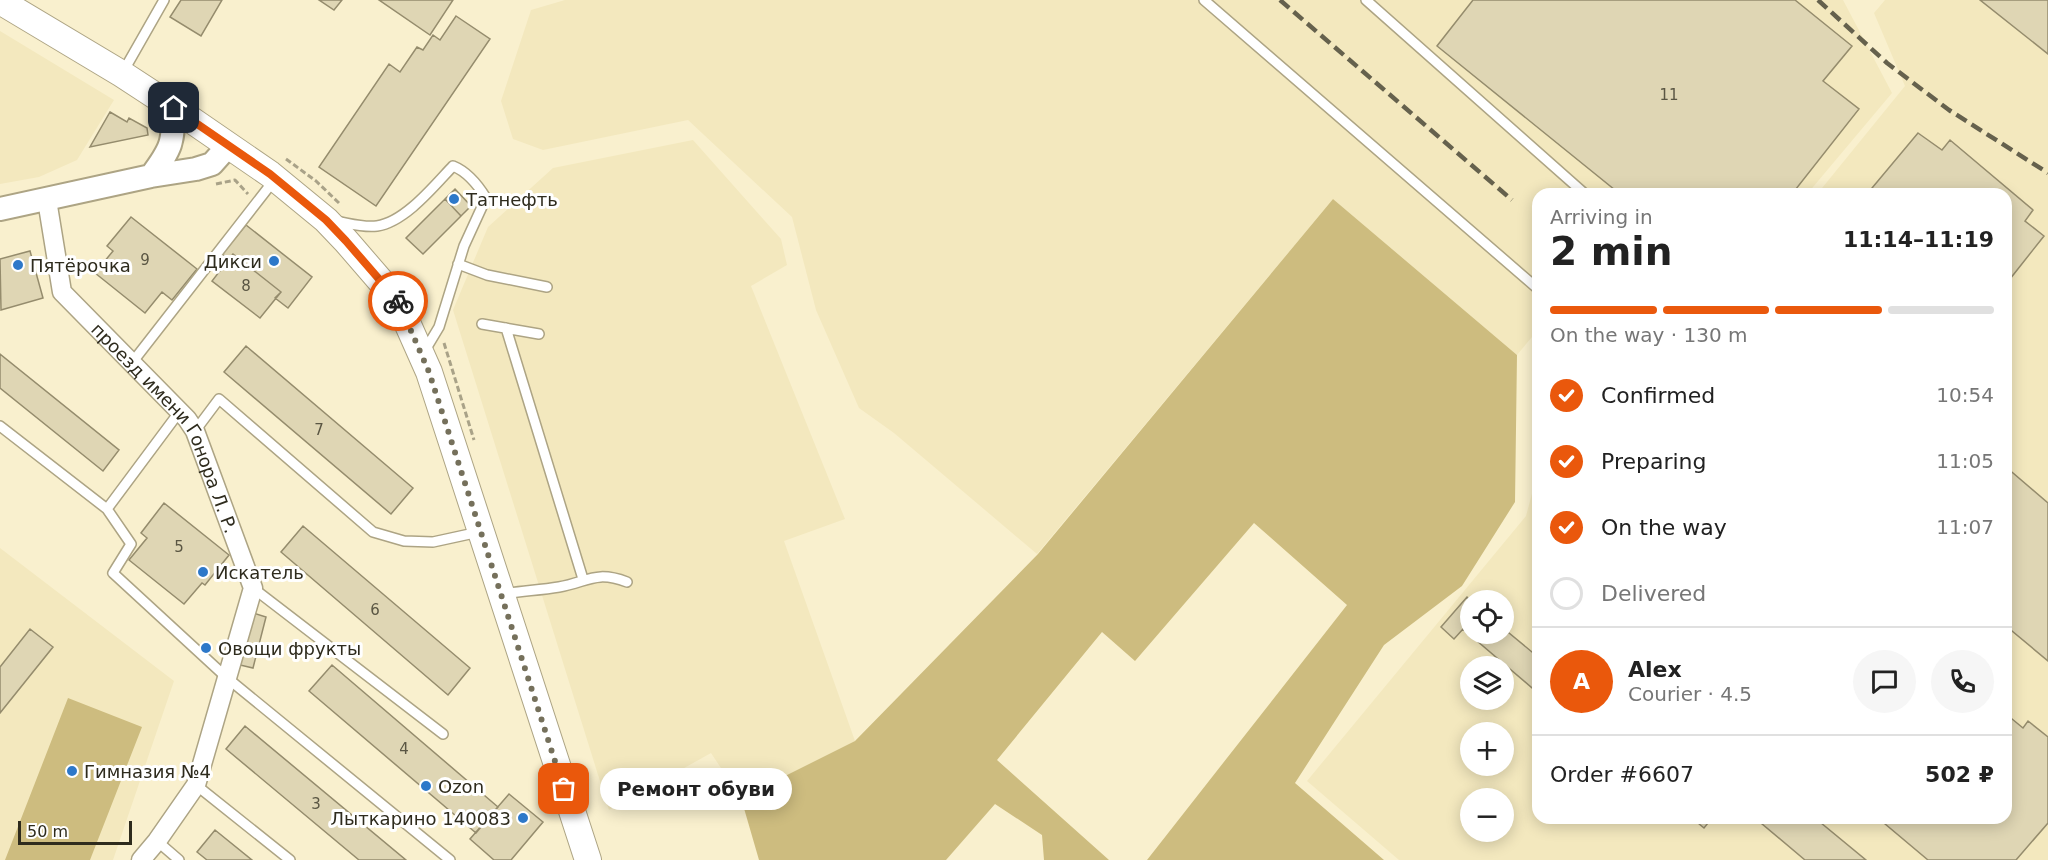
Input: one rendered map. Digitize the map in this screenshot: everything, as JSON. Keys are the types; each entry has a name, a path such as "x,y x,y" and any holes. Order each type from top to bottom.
{"main road":[{"path":"0,1 122,74 228,146 279,167 333,212 346,241 397,300 422,354 588,860"}],"street":[{"path":"151,176 166,155 173,138 174,108"},
{"path":"0,209 151,176 196,169 212,164 228,146"},
{"name":"проезд имени Гонора Л. Р.","path":"47,200 62,292 180,411 195,431 253,588"},
{"path":"141,860 196,785 225,677 253,588"}],"lane":[{"path":"122,74 164,0"},
{"path":"1204,0 1532,284"},
{"path":"1366,0 1578,188"},
{"path":"333,212 363,226 378,226 399,218 453,166 462,170 486,198 464,246 439,327 422,354"},
{"path":"131,364 279,167"},
{"path":"458,264 487,275 547,287"},
{"path":"482,324 539,334"},
{"path":"506,328 583,579"},
{"path":"195,431 219,399 373,532 404,541 434,542 480,531"},
{"path":"106,509 180,411"},
{"path":"0,426 106,509 130,544 114,573 225,677 450,860"},
{"path":"501,594 561,587 583,579 611,576 627,582"},
{"path":"253,588 443,734"},
{"path":"196,785 290,860"},
{"path":"157,841 179,860"}],"path":[{"path":"279,167 316,181 333,212"},
{"path":"212,184 235,180 251,197"}],"shaded area":[{"path":"565,0 1843,0 1892,93 1812,188 1532,188 1532,337 1517,355 1333,199 1037,554 894,433 859,408 816,310 792,217 688,120 543,150 513,139 501,101 531,10"},
{"path":"1885,0 2048,0 2048,860 1399,860 1307,781 1460,596 1460,644 1514,644 1514,590 1465,590 1526,516 1532,494 1532,824 2012,824 2012,188 1822,188 1905,86 1874,13"},
{"path":"0,31 114,100 77,160 39,177 0,184"},
{"path":"693,140 781,239 787,265 751,286 845,519 784,541 855,741 741,798 711,753 609,810 453,310 488,227 553,168"},
{"path":"1333,199 1517,355 1515,502 1462,586 1384,645 1295,783 1384,860 1147,860 1347,605 1254,523 1135,661 1102,632 997,760 1109,860 1044,860 1042,835 995,804 946,860 759,860 741,798 855,741 1038,554"},
{"name":"Гимназия №4","path":"0,548 174,681 113,860 0,860"},
{"path":"68,698 142,727 90,860 5,860"}],"building":[{"path":"181,0 222,0 201,36 170,17"},
{"path":"319,0 342,0 334,10"},
{"path":"379,0 453,0 430,35"},
{"path":"1473,0 1795,0 1852,46 1823,81 1859,109 1797,188 1613,188 1437,46"},
{"path":"1980,0 2048,0 2048,54"},
{"path":"456,16 490,39 376,206 319,167 389,64 400,72 417,47 423,50 433,35 440,40"},
{"path":"110,112 127,122 129,118 147,128 148,135 90,147"},
{"path":"1918,133 1942,150 1950,140 2007,188 1872,188"},
{"path":"455,189 471,206 461,216 445,199"},
{"path":"2012,192 2033,210 2025,221 2044,236 2012,276"},
{"path":"445,199 461,216 423,254 406,238"},
{"path":"131,217 197,269 172,300 162,292 145,313 95,273 113,251 107,246"},
{"path":"246,225 312,277 288,308 275,298 281,292 233,254 229,259 222,254"},
{"path":"30,251 43,298 1,310 0,259"},
{"path":"233,254 281,292 260,318 212,281"},
{"path":"246,346 413,488 391,514 224,372"},
{"path":"0,354 119,450 103,471 0,388"},
{"path":"2012,472 2048,503 2048,661 2012,631"},
{"path":"164,503 229,555 205,585 202,583 184,604 129,560 147,538 141,533"},
{"path":"303,526 470,668 448,695 281,552"},
{"path":"1460,605 1460,632 1454,639 1441,627"},
{"path":"253,613 266,617 253,668 240,665"},
{"path":"30,629 53,647 0,713 0,667"},
{"path":"1514,637 1532,652 1532,688 1514,673 1514,656 1495,656 1481,644 1514,644"},
{"path":"332,665 498,807 476,833 309,691"},
{"path":"2012,719 2023,728 2028,721 2048,737 2048,823 2016,860 1928,860 1885,824 2012,824"},
{"path":"245,726 406,860 359,860 226,749"},
{"path":"509,794 543,822 511,860 494,860 470,839"},
{"path":"1762,824 1822,824 1866,860 1805,860"},
{"path":"215,830 252,860 207,860 197,852"}],"railway":[{"path":"1280,0 1512,200"},
{"path":"1818,0 1887,63 1949,110 2048,173"}],"way so far":[{"path":"398,301 429,372 564,789"}],"place":[{"name":"Татнефть","path":"454,199"},
{"name":"Дикси","path":"274,261"},
{"name":"Пятёрочка","path":"18,265"},
{"name":"Искатель","path":"203,572"},
{"name":"Овощи фрукты","path":"206,648"},
{"name":"Гимназия №4","path":"72,771"},
{"name":"Ozon","path":"426,786"},
{"name":"Ремонт обуви","path":"564,789"},
{"name":"Лыткарино 140083","path":"523,818"}],"route":[{"path":"174,108 270,174 326,220 398,301"}]}
